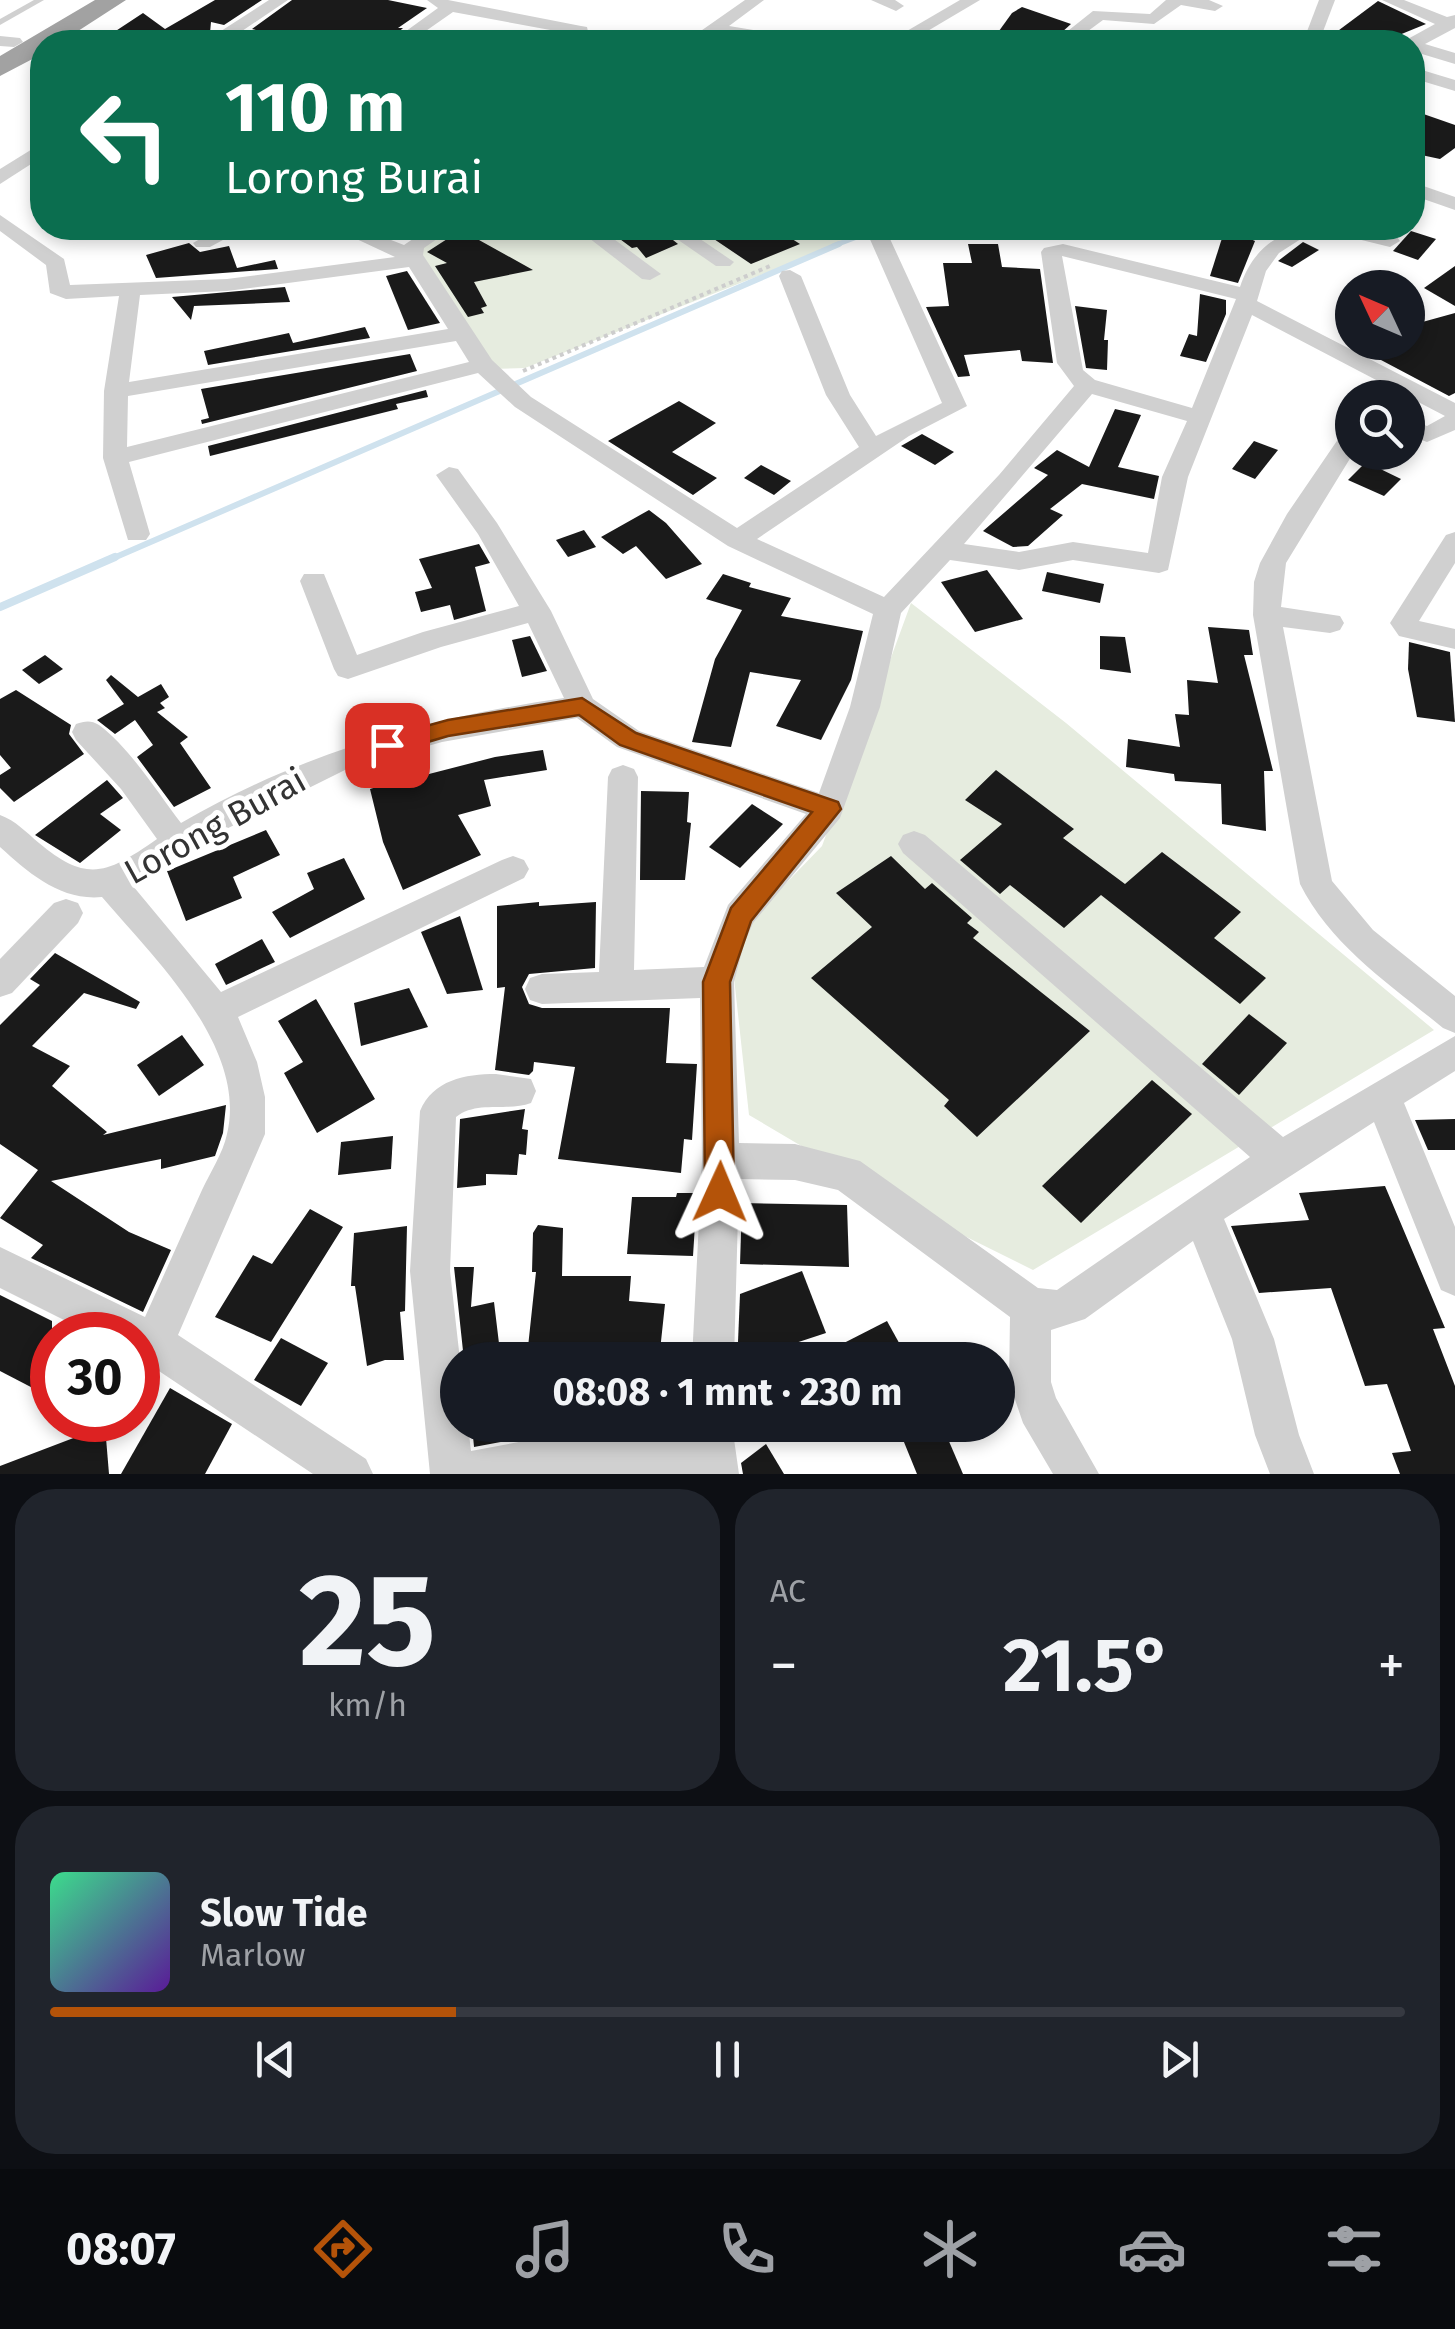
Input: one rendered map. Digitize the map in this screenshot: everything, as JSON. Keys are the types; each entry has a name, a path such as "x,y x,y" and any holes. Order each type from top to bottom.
{"highway":[{"path":"3,39 90,0"},
{"path":"64,30 114,0"},
{"path":"0,68 30,50"}],"street":[{"path":"233,30 280,0"},
{"path":"711,30 756,0"},
{"path":"919,30 972,0"},
{"path":"1079,30 1100,15 1154,19 1179,0 1215,6"},
{"path":"1316,30 1327,0"},
{"path":"1390,0 1452,22"},
{"path":"415,30 442,4 553,20 578,30"},
{"path":"1425,37 1452,22"},
{"path":"714,28 726,30"},
{"path":"1425,49 1455,59"},
{"path":"1425,76 1455,86"},
{"path":"0,178 30,157"},
{"path":"1425,193 1455,204"},
{"path":"9,227 57,263 61,291 130,292 271,280 415,258"},
{"path":"203,243 209,240"},
{"path":"372,240 415,258"},
{"path":"421,240 412,250 415,258 462,334 496,378 737,540 888,610"},
{"path":"608,240 650,274"},
{"path":"689,240 723,262"},
{"path":"737,540 872,448 915,422 954,406 881,240"},
{"path":"945,550 1019,561 1073,551 1159,564 1175,477 1262,258 1290,240"},
{"path":"1386,240 1390,241"},
{"path":"1199,416 1087,385 1073,373 1053,250 1246,299 1455,412"},
{"path":"784,269 838,395 872,448"},
{"path":"130,292 116,391 115,458 137,534"},
{"path":"116,391 462,334"},
{"path":"115,458 496,378"},
{"path":"714,1342 721,1162 716,982 740,916 829,809 865,707 888,610 1020,468 1087,385"},
{"path":"1425,434 1455,421"},
{"path":"1335,462 1272,563 1266,615 1316,884 1328,906 1346,925 1455,1017"},
{"path":"449,475 487,524 537,611 582,706 628,739 829,809"},
{"path":"1455,541 1404,624 1409,629 1455,639"},
{"path":"314,581 348,669 433,639 537,611"},
{"path":"1266,615 1330,622"},
{"name":"Lorong Burai","path":"110,883 176,840 288,781 357,754 448,728 582,706"},
{"path":"87,732 132,781 176,840"},
{"path":"616,984 623,777"},
{"path":"0,828 62,876 84,885 110,883 218,1010 245,1083 250,1109 246,1134 160,1329"},
{"path":"914,844 1281,1159"},
{"path":"218,1010 512,868"},
{"path":"0,982 66,913"},
{"path":"542,989 716,982"},
{"path":"721,1162 795,1162 847,1174 1031,1306 1057,1310 1281,1159 1455,1052"},
{"path":"452,1474 430,1270 438,1111 443,1103 466,1092 518,1090"},
{"path":"1384,1098 1455,1276"},
{"path":"1202,1212 1253,1339 1292,1474"},
{"path":"0,1268 90,1312"},
{"path":"1031,1306 1030,1382 1038,1408 1077,1474"},
{"path":"160,1347 351,1474"},
{"path":"462,1474 556,1457 713,1449"}],"lane":[{"path":"3,39 40,0"}],"path":[{"path":"496,378 523,371 784,269"}],"shaded area":[{"path":"427,240 850,240 525,368 489,369 414,247"},
{"path":"911,603 1066,723 1434,1030 1033,1270 898,1203 749,1115 730,941 822,846"}],"building":[{"path":"215,0 262,0 224,25 211,22 210,30 117,30 143,13 165,29"},
{"path":"292,0 388,0 427,8 398,28 401,30 252,29"},
{"path":"1378,1 1426,24 1411,30 1339,30"},
{"path":"1022,7 1071,24 1064,30 1000,30 1012,13"},
{"path":"1425,115 1455,125 1455,148 1440,159 1425,156"},
{"path":"1425,235 1436,239 1418,260 1393,251 1403,240 1425,240"},
{"path":"446,240 479,240 533,270 474,282 487,306 481,308 484,313 468,317 435,266 447,263 427,252"},
{"path":"621,240 673,240 678,244 646,258 637,247"},
{"path":"715,240 794,240 800,244 751,264"},
{"path":"1221,240 1255,241 1238,283 1210,276"},
{"path":"1303,242 1319,250 1292,267 1278,261"},
{"path":"189,243 200,252 229,246 237,268 275,260 278,269 156,278 146,255"},
{"path":"968,244 998,244 1002,267 1040,269 1053,363 1022,361 1020,350 964,355 970,376 958,377 926,307 949,306 943,263 972,263"},
{"path":"1455,266 1455,306 1425,287"},
{"path":"407,271 440,323 408,330 386,276"},
{"path":"285,287 290,302 194,306 191,320 172,297"},
{"path":"1200,294 1226,300 1226,314 1206,362 1180,356 1189,334 1197,336"},
{"path":"1075,306 1107,310 1107,370 1086,368"},
{"path":"1455,313 1455,393 1449,396 1381,360 1425,360 1425,321"},
{"path":"365,327 370,338 208,365 204,351 289,333 293,343"},
{"path":"410,354 417,371 202,424 201,420 209,418 201,389"},
{"path":"426,390 428,397 396,404 398,409 210,456 208,446"},
{"path":"679,401 716,423 672,452 717,478 693,495 608,441"},
{"path":"1115,409 1141,415 1118,467 1159,476 1154,499 1082,484 1050,509 1063,515 1028,546 1013,547 983,531 1048,475 1034,468 1057,450 1089,467"},
{"path":"922,434 954,452 935,465 901,446"},
{"path":"1254,441 1278,450 1255,479 1232,469"},
{"path":"761,465 791,481 774,495 744,478"},
{"path":"1358,470 1382,470 1401,479 1384,496 1348,480"},
{"path":"649,510 666,523 702,564 666,579 636,546 623,554 601,537"},
{"path":"584,530 596,547 568,557 556,540"},
{"path":"479,544 490,563 475,567 486,611 454,620 450,605 421,612 415,592 432,588 419,559"},
{"path":"987,570 1023,619 975,632 941,582"},
{"path":"1047,572 1104,584 1100,603 1042,591"},
{"path":"723,574 751,583 749,587 791,598 781,616 863,631 851,680 821,740 776,726 801,680 750,672 731,747 692,742 715,659 742,610 706,599"},
{"path":"1208,627 1249,630 1253,655 1244,655 1273,771 1264,771 1266,831 1222,824 1221,784 1175,781 1174,774 1126,767 1128,739 1180,747 1175,714 1189,715 1187,680 1218,683"},
{"path":"530,636 547,671 522,677 512,640"},
{"path":"1100,636 1125,637 1131,673 1100,669"},
{"path":"1409,642 1450,652 1455,722 1417,717 1408,669"},
{"path":"45,655 63,669 39,684 22,670"},
{"path":"111,675 138,697 161,684 169,697 160,703 165,708 157,712 188,737 180,743 211,788 174,807 137,757 153,745 135,720 115,734 97,720 124,704 106,680"},
{"path":"16,690 71,725 69,734 84,754 14,802 0,788 0,775 11,768 0,755 0,699"},
{"path":"543,750 547,770 484,780 491,806 458,815 481,855 403,890 383,842 370,789 410,777 412,783 429,774 495,757"},
{"path":"996,770 1074,829 1063,838 1125,884 1162,852 1241,912 1214,938 1266,978 1240,1004 1101,895 1064,928 1010,885 1000,894 960,860 1002,824 965,800"},
{"path":"107,780 123,798 100,814 121,830 80,863 35,835"},
{"path":"641,791 689,792 687,822 691,823 685,880 640,880"},
{"path":"752,804 783,824 740,868 709,847"},
{"path":"266,830 280,855 233,877 242,898 186,921 167,871"},
{"path":"891,856 925,889 932,883 972,918 967,923 979,932 973,938 1090,1031 977,1137 944,1106 949,1100 811,978 872,927 836,893"},
{"path":"344,858 365,899 290,938 272,912 314,889 307,873"},
{"path":"539,902 539,906 596,902 595,968 529,974 522,987 529,1004 542,1008 670,1008 666,1063 697,1064 692,1140 684,1139 681,1173 558,1159 575,1067 534,1062 529,1075 495,1070 505,987 497,988 497,906"},
{"path":"460,916 483,990 447,994 421,932"},
{"path":"262,939 275,962 226,985 215,964"},
{"path":"55,953 140,1002 136,1009 84,993 32,1046 70,1066 52,1086 107,1132 103,1135 226,1105 215,1156 161,1169 161,1159 51,1181 129,1232 171,1250 143,1312 31,1258 43,1245 0,1218 38,1170 0,1144 0,1025 40,985 30,979"},
{"path":"409,988 428,1027 361,1046 354,1003"},
{"path":"316,999 375,1099 317,1133 284,1073 303,1062 278,1021"},
{"path":"1249,1014 1287,1043 1239,1095 1202,1064"},
{"path":"182,1035 204,1065 159,1096 137,1065"},
{"path":"1152,1080 1192,1114 1081,1223 1042,1186"},
{"path":"525,1109 522,1129 528,1130 526,1155 519,1154 517,1175 486,1174 486,1185 457,1188 460,1119"},
{"path":"1455,1119 1455,1150 1428,1150 1415,1120"},
{"path":"393,1136 391,1169 338,1175 341,1142"},
{"path":"1385,1186 1445,1328 1433,1329 1455,1386 1455,1474 1400,1474 1392,1453 1411,1451 1387,1384 1365,1386 1331,1288 1259,1293 1231,1226 1309,1220 1299,1193"},
{"path":"677,1193 697,1193 693,1256 627,1254 632,1197 676,1197"},
{"path":"742,1203 847,1205 849,1267 740,1264"},
{"path":"310,1209 343,1227 271,1342 215,1317 253,1255 272,1264"},
{"path":"538,1225 563,1228 562,1276 631,1276 629,1301 665,1304 661,1342 529,1342 536,1272 532,1272 533,1233"},
{"path":"407,1226 405,1311 400,1312 404,1360 385,1360 367,1366 355,1286 351,1286 354,1233"},
{"path":"454,1267 474,1267 471,1307 494,1302 499,1342 462,1342"},
{"path":"802,1271 826,1333 799,1342 738,1342 740,1294"},
{"path":"0,1295 34,1312 30,1312 30,1387 0,1371"},
{"path":"887,1321 899,1342 846,1342"},
{"path":"281,1338 328,1363 301,1406 254,1380"},
{"path":"170,1388 232,1424 205,1474 121,1474 139,1442 160,1442 160,1406"},
{"path":"63,1442 106,1442 109,1474 0,1474 0,1466"},
{"path":"474,1442 500,1442 474,1447"},
{"path":"904,1442 949,1442 963,1474 917,1474"},
{"path":"766,1444 784,1474 743,1474 741,1463"}],"waterway":[{"path":"833,246 849,240"},
{"path":"109,560 839,244"},
{"path":"0,607 115,557"}],"route":[{"path":"387,745 448,728 582,706 628,739 829,809 799,850 740,916 716,982 720,1192"}]}
